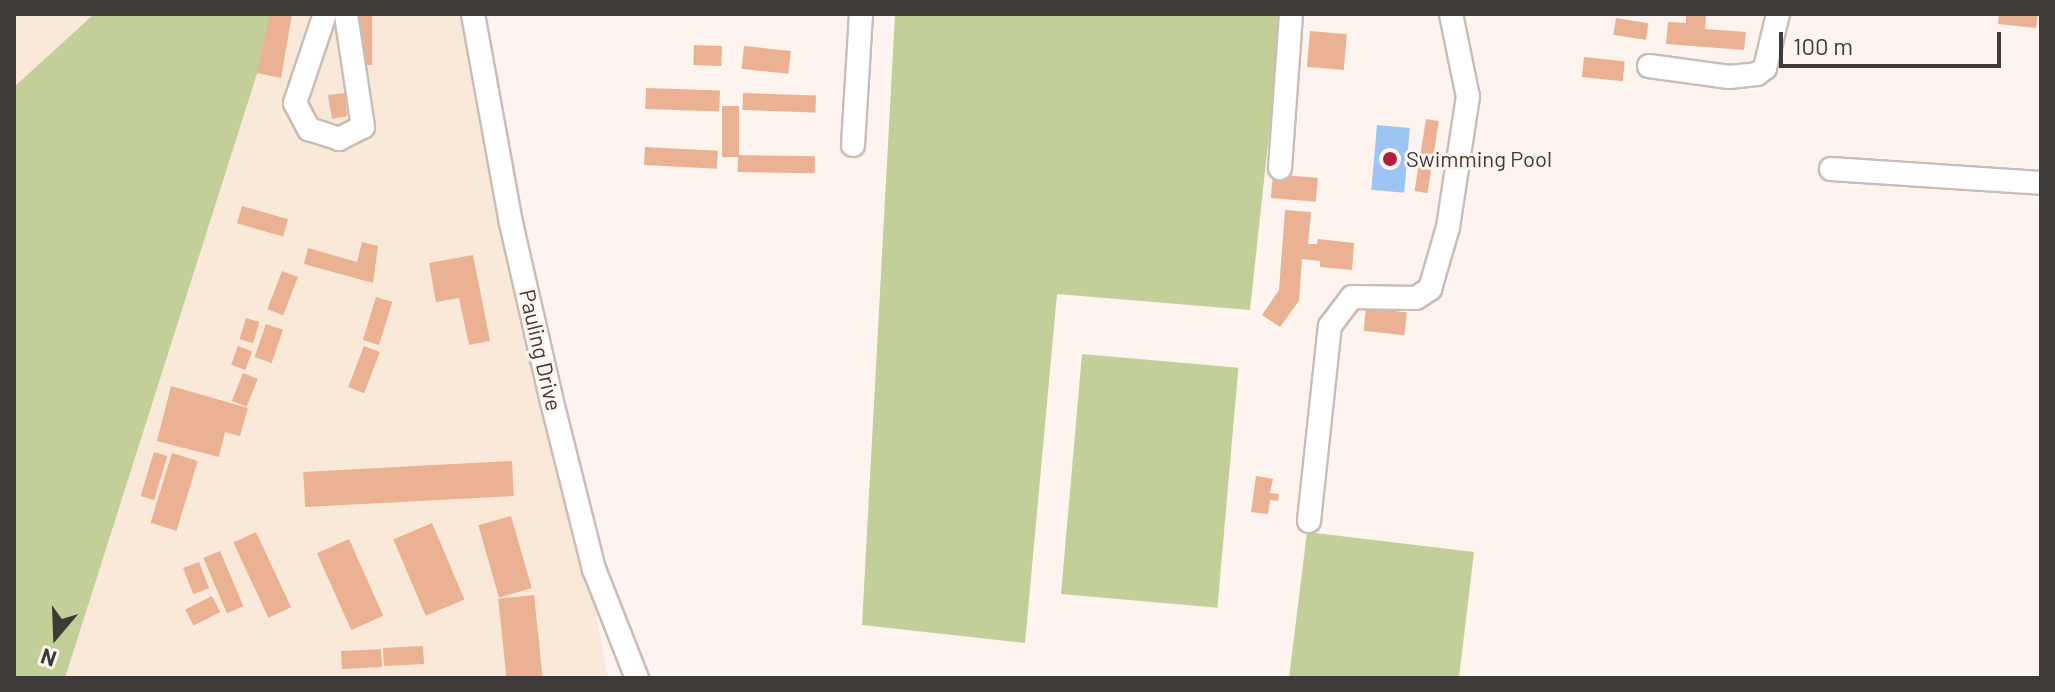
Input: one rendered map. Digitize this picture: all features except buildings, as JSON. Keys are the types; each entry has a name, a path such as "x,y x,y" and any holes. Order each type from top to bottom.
{"street":[{"path":"325,14 295,103 309,129 339,139 363,127 346,14"},
{"name":"Pauling Drive","path":"473,14 511,223 552,402 594,569 637,678"},
{"path":"853,145 861,14"},
{"path":"1280,168 1291,14"},
{"path":"1309,521 1330,326 1352,297 1416,298 1430,289 1448,227 1468,97 1451,14"},
{"path":"1649,66 1729,77 1757,74 1765,68 1778,14"},
{"path":"1831,169 2041,183"}],"shaded area":[{"path":"14,14 94,14 14,87"},
{"path":"276,14 487,14 608,678 65,678"}],"green space":[{"path":"94,14 276,14 65,678 14,678 14,87"},
{"path":"895,14 1282,14 1250,310 1057,294 1025,643 862,625"},
{"path":"1082,354 1238,368 1217,608 1061,594"},
{"path":"1307,532 1474,552 1459,678 1289,678"}],"water":[{"name":"Swimming Pool","path":"1377,125 1410,128 1404,193 1371,190"}],"place":[{"name":"Swimming Pool","path":"1390,159"}]}
